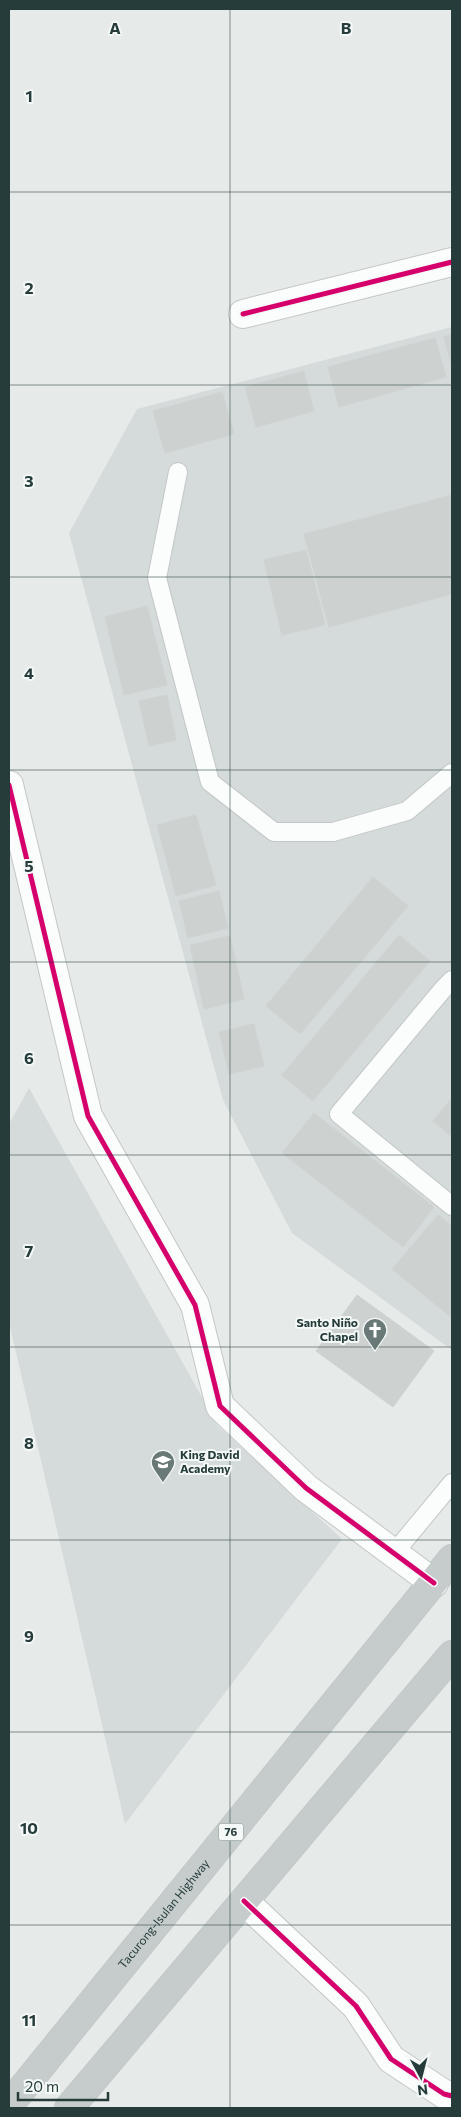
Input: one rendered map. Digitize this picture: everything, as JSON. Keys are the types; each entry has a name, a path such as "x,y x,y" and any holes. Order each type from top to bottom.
{"highway":[{"name":"Tacurong-Isulan Highway","path":"9,2105 452,1559"},
{"path":"69,2108 452,1655"}],"street":[{"path":"242,314 452,262"},
{"path":"9,785 88,1116 195,1305 220,1406 306,1488 434,1583"},
{"path":"244,1901 356,2006 391,2059 444,2094 452,2096"}],"lane":[{"path":"178,472 157,578 210,782 274,832 333,832 407,811 452,773"},
{"path":"452,980 339,1114 452,1206"},
{"path":"394,1553 452,1483"}],"shaded area":[{"path":"452,327 452,1350 292,1233 223,1100 69,533 137,409"},
{"name":"King David Academy","path":"29,1088 218,1426 342,1539 125,1824 9,1322 9,1124"}],"building":[{"path":"452,334 452,367 444,337"},
{"path":"435,338 446,377 339,407 328,367"},
{"path":"304,371 314,411 256,427 245,387"},
{"path":"222,392 234,434 165,453 153,411"},
{"path":"452,495 452,594 329,627 304,534"},
{"path":"306,550 325,625 282,635 264,560"},
{"path":"147,606 167,685 124,695 105,617"},
{"path":"167,695 176,740 149,746 139,701"},
{"path":"196,815 216,885 176,896 157,825"},
{"path":"373,877 408,906 300,1034 266,1006"},
{"path":"219,891 228,928 188,938 179,901"},
{"path":"399,935 430,961 313,1101 282,1075"},
{"path":"230,936 244,999 204,1009 190,945"},
{"path":"254,1024 264,1066 229,1074 219,1032"},
{"path":"452,1098 452,1137 433,1121"},
{"path":"314,1113 434,1207 403,1247 282,1153"},
{"path":"438,1215 452,1226 452,1318 392,1269"},
{"name":"Santo Niño Chapel","path":"357,1295 434,1351 393,1407 316,1351"}],"cycle path":[{"path":"243,314 452,262"},
{"path":"9,785 88,1116 195,1305 220,1406 306,1488 434,1583"},
{"path":"244,1901 356,2006 391,2059 444,2094 452,2096"}],"place":[{"name":"Santo Niño Chapel","path":"375,1351"},
{"name":"King David Academy","path":"163,1483"}]}
